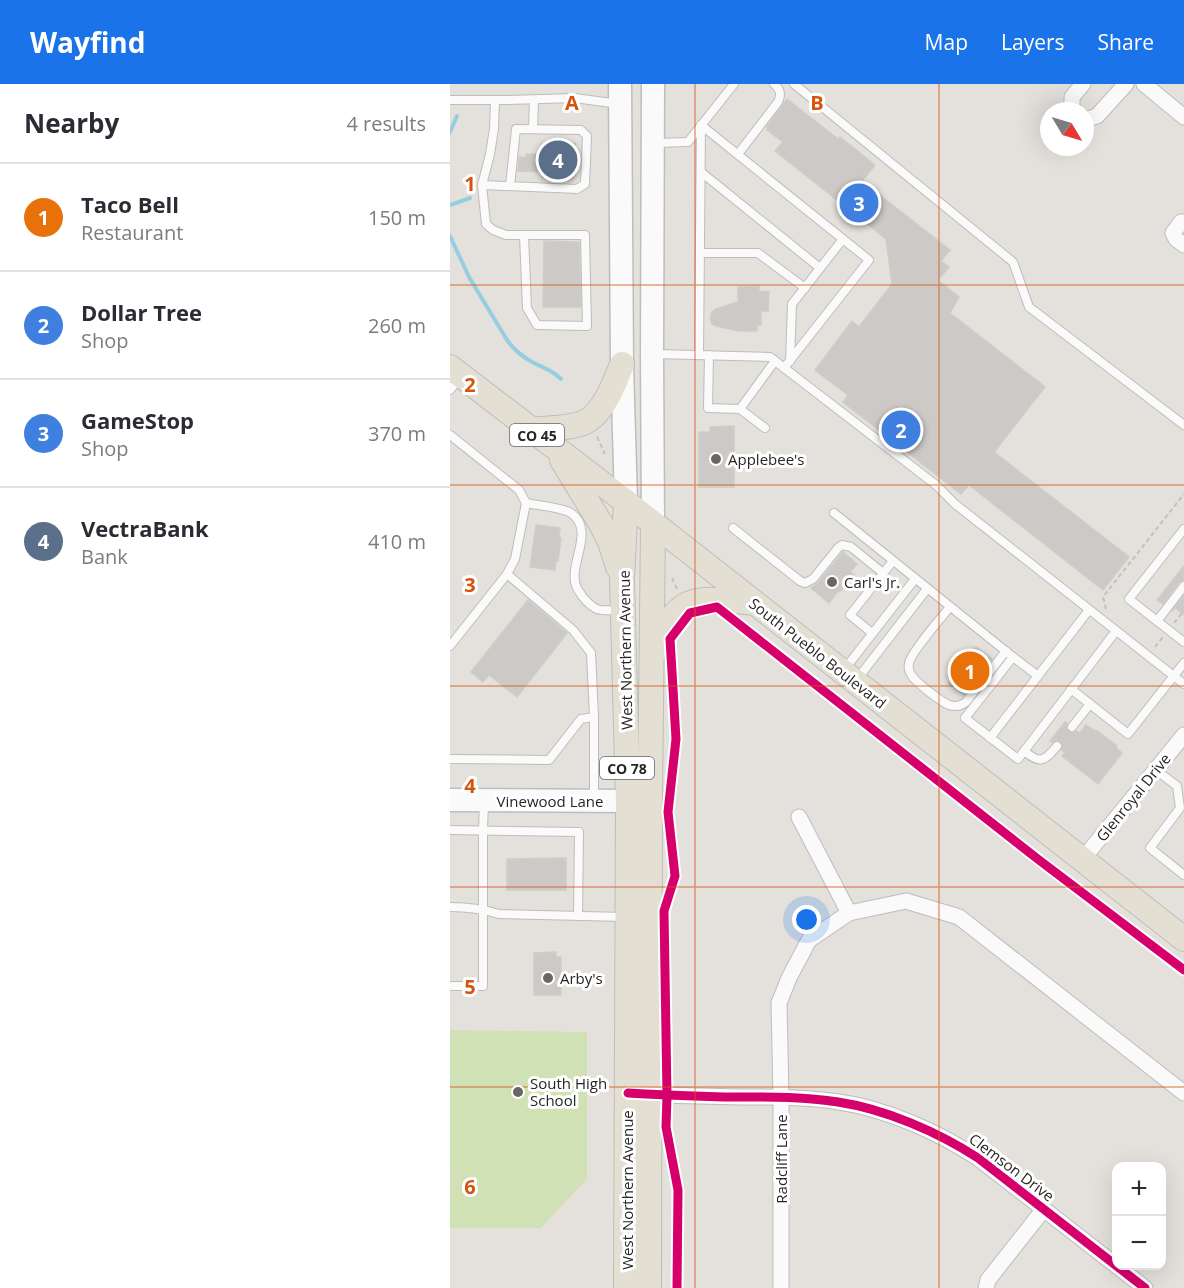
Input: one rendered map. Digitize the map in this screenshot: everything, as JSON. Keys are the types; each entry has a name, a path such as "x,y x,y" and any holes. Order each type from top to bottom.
{"main road":[{"name":"West Northern Avenue","path":"649,1288 627,917 652,658 653,84"},
{"name":"West Northern Avenue","path":"620,95 622,364 626,502 622,579 639,800 639,1094 626,1288"},
{"path":"620,95 635,136 652,143"},
{"path":"530,430 571,426 587,421 601,408 614,385 622,364"},
{"name":"South Pueblo Boulevard","path":"454,378 530,430 626,502 1184,939"},
{"path":"557,450 601,524 610,542 622,579"},
{"path":"652,658 662,631 685,605 708,599 754,603"},
{"name":"Vinewood Lane","path":"450,800 639,800"}],"street":[{"path":"1072,102 1072,97 1083,84"},
{"path":"1094,117 1126,84"},
{"path":"1144,84 1184,117"},
{"path":"1184,222 1181,222 1173,232 1184,245"},
{"name":"Glenroyal Drive","path":"1082,860 1184,735"},
{"path":"799,817 849,913"},
{"name":"Radcliff Lane","path":"781,1288 782,1097 779,1003 809,940 849,913 906,901 959,917 1184,1093"},
{"name":"Clemson Drive","path":"639,1094 782,1097 839,1102 876,1110 953,1142 1145,1288"},
{"path":"986,1288 988,1281 1044,1209"}],"lane":[{"path":"652,143 688,142 734,84"},
{"path":"738,154 778,102 781,96 780,91 774,84"},
{"path":"795,84 1013,262 1029,307 1184,425"},
{"path":"450,100 534,100 620,95"},
{"path":"495,100 494,129 482,185 486,224 506,235 524,235 585,235 587,326 537,325 526,308 524,235"},
{"path":"533,129 534,100"},
{"path":"701,125 869,260 784,368"},
{"path":"699,355 701,125"},
{"path":"482,185 577,189 585,184 587,136 581,130 516,129 510,186"},
{"path":"701,172 820,268"},
{"path":"790,361 792,304 843,239"},
{"path":"700,253 758,253 804,288"},
{"path":"652,354 770,357 936,485 955,504 1184,684"},
{"path":"709,355 708,408 740,409 765,428"},
{"path":"740,409 775,361"},
{"path":"450,435 519,490 526,503 516,559 507,574 450,646"},
{"path":"526,503 570,511 578,519 582,530 575,574 576,587 588,603 599,611 623,610"},
{"path":"834,513 1038,676"},
{"path":"733,528 800,581 813,579 842,545 847,545 883,573"},
{"path":"1184,529 1129,599 1184,642"},
{"path":"872,633 850,615 893,561"},
{"path":"507,574 573,630 591,653 594,801"},
{"path":"848,677 872,633 915,579"},
{"path":"1157,621 1184,586"},
{"path":"848,677 927,589"},
{"path":"950,607 912,656 909,662 910,673 914,679 950,705 961,705 1009,654"},
{"path":"990,738 1089,610"},
{"path":"1009,654 965,718 1018,759 1116,631"},
{"path":"1071,689 1128,734 1184,663"},
{"path":"1072,727 1090,704"},
{"path":"450,759 549,760 581,718 594,717"},
{"path":"1024,751 1036,760 1043,760 1057,746"},
{"path":"1156,770 1177,786 1182,810 1150,848 1169,858 1182,871"},
{"path":"450,986 483,986 484,800"},
{"path":"450,830 579,832 578,916"},
{"path":"450,906 483,909 499,914 627,917"}],"path":[{"path":"596,436 605,454"},
{"path":"672,579 681,597"}],"green space":[{"name":"South High School","path":"450,1030 587,1032 587,1179 541,1228 450,1228"}],"building":[{"path":"787,99 875,165 862,181 950,250 941,261 949,267 938,280 959,297 950,313 1045,387 994,452 1129,557 1103,590 969,485 961,494 843,402 848,395 815,370 852,321 859,327 892,284 886,239 775,151 783,142 767,130 767,126"},
{"path":"575,143 575,176 571,180 563,180 560,177 542,177 542,172 518,171 519,157 526,157 526,154 542,154 542,144"},
{"path":"544,241 579,242 581,307 543,307"},
{"path":"759,286 759,291 769,292 768,311 761,311 761,325 757,325 757,331 739,331 712,324 710,318 712,312 738,302 738,287"},
{"name":"Applebee's","path":"734,426 734,487 699,487 699,432 710,432 710,427"},
{"path":"536,525 560,528 559,537 561,538 555,570 530,567"},
{"name":"Carl's Jr.","path":"843,552 857,564 850,572 854,575 829,603 811,588 818,583"},
{"path":"1184,566 1184,580 1179,582 1163,604 1157,600"},
{"path":"1184,596 1184,615 1176,608 1172,611"},
{"path":"528,600 567,633 517,697 489,675 483,682 471,672"},
{"path":"976,647 992,659 964,695 948,683"},
{"path":"1065,722 1067,730 1071,733 1077,731 1080,733 1086,725 1096,730 1117,746 1116,748 1122,753 1098,784 1062,756 1065,753 1061,742 1050,741"},
{"path":"566,858 566,890 507,890 507,859"},
{"name":"Arby's","path":"556,952 556,957 561,957 561,995 534,995 534,953"}],"waterway":[{"path":"450,132 457,116"},
{"path":"450,205 470,198"},
{"path":"450,236 469,277 510,344 527,359 561,379"}],"cycle path":[{"path":"677,1288 678,1190 666,1127 664,911 675,876 668,812 676,739 670,639 690,613 717,607 1039,860 1184,970"},
{"path":"628,1093 810,1099 856,1105 911,1123 946,1139 978,1158 1145,1288"}],"place":[{"name":"VectraBank","path":"558,160"},
{"name":"GameStop","path":"859,203"},
{"name":"Dollar Tree","path":"901,430"},
{"name":"Applebee's","path":"716,459"},
{"name":"Carl's Jr.","path":"832,582"},
{"name":"Taco Bell","path":"970,671"},
{"name":"Arby's","path":"548,978"},
{"name":"South High School","path":"518,1092"}]}
